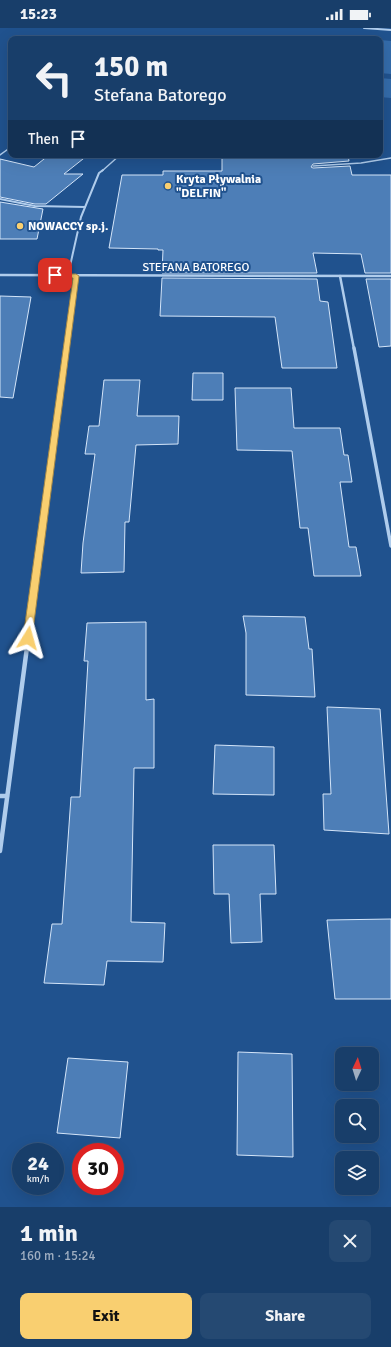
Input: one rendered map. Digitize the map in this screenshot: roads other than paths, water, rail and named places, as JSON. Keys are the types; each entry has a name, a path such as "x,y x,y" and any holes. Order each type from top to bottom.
{"street":[{"path":"364,28 391,30"},
{"name":"STEFANA BATOREGO","path":"0,275 391,276"},
{"path":"0,851 76,276"},
{"path":"340,276 391,546"},
{"path":"0,796 7,796"}],"lane":[{"path":"68,275 81,217 99,173 116,158"},
{"path":"313,166 361,163 391,158"},
{"path":"0,199 35,206 85,207"}],"place":[{"name":"Kryta Pływalnia \"DELFIN\"","path":"168,186"},
{"name":"NOWACCY sp.j.","path":"20,226"}]}
